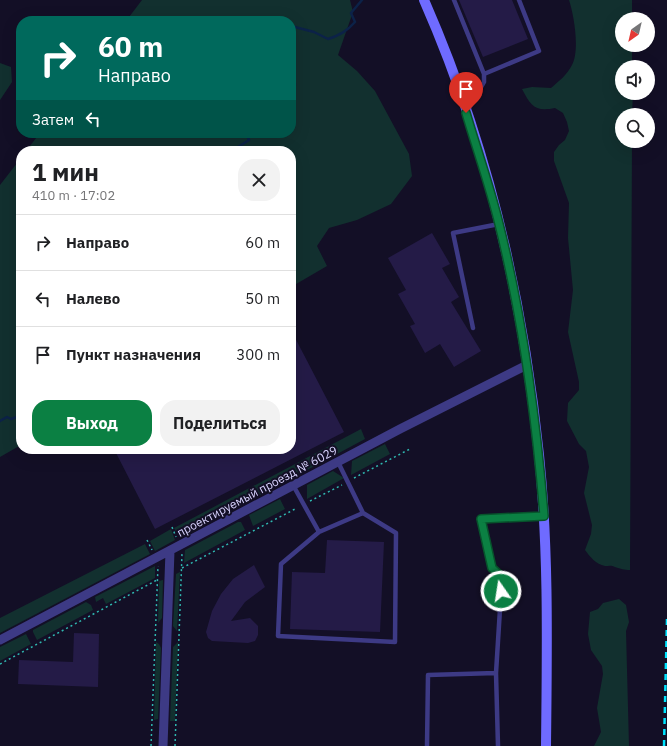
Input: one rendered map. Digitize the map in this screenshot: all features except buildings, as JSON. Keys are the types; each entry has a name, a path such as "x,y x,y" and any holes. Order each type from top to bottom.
{"street":[{"path":"424,0 442,42 466,113 499,224 520,318 539,456 544,516 547,618 546,746"},
{"name":"проектируемый проезд № 6029","path":"0,640 338,462 499,378 527,365"},
{"path":"163,746 170,551"}],"lane":[{"path":"454,0 484,74 484,82 466,113"},
{"path":"484,74 539,51 519,0"},
{"path":"473,328 453,233 499,224"},
{"path":"338,462 363,514 396,533 395,642 278,636 282,564 319,532 363,514"},
{"path":"293,486 319,532"},
{"path":"498,746 496,672 502,577 492,568 481,519 544,516"},
{"path":"428,746 428,675 496,672"}],"path":[{"path":"182,568 410,449"},
{"path":"172,527 178,540"},
{"path":"147,540 154,553"},
{"path":"175,746 182,550"},
{"path":"151,746 158,565"},
{"path":"0,664 158,580"}],"green space":[{"path":"142,0 350,0 353,12 338,55 357,71 375,91 409,154 412,176 391,204 357,220 329,228 317,246 327,266 296,284 296,146 30,146 36,138 296,138 296,16 130,16"},
{"path":"569,0 632,0 632,12 615,12 615,52 632,52 632,60 615,60 615,100 633,100 632,108 615,108 615,148 632,148 630,570 599,564 585,550 591,534 592,525 584,493 589,467 586,451 579,444 567,421 568,403 579,390 579,382 568,332 573,290 568,238 569,203 554,161 554,152 565,140 569,131 563,113 555,108 543,109 534,106 528,100 522,89 532,87 551,88 570,69 576,51 573,14"},
{"path":"0,63 11,67 12,82 0,100"},
{"path":"16,164 16,448 0,457 0,185"},
{"path":"361,429 365,439 180,538 174,528"},
{"path":"385,444 390,454 351,475 352,461"},
{"path":"333,471 344,478 307,499 307,485"},
{"path":"280,499 285,509 253,526 249,515"},
{"path":"238,522 241,522 245,530 184,563 185,550"},
{"path":"171,529 175,540 155,551 150,541"},
{"path":"145,544 150,554 0,633 0,618"},
{"path":"155,566 155,578 106,604 103,598 96,602 95,597"},
{"path":"180,572 177,631 173,626 176,574"},
{"path":"163,580 162,618 158,623 159,581"},
{"path":"619,599 626,605 629,622 626,631 629,746 594,746 601,732 597,708 603,674 602,666 591,650 588,634 590,612 598,609 603,603"},
{"path":"86,602 91,605 93,610 37,640 33,630"},
{"path":"26,634 31,644 0,661 0,647"},
{"path":"156,642 161,648 158,719 154,720"},
{"path":"178,642 175,721 170,721 173,647"}],"waterway":[{"path":"296,27 314,32 328,39 340,34 355,22 351,13 362,0"},
{"path":"240,146 249,140 248,138"},
{"path":"0,421 7,417 11,419 16,417"}],"railway":[{"path":"664,746 667,619"}],"route":[{"path":"466,113 499,224 520,318 534,410 544,516 481,519 492,568 502,577 501,591"}]}
